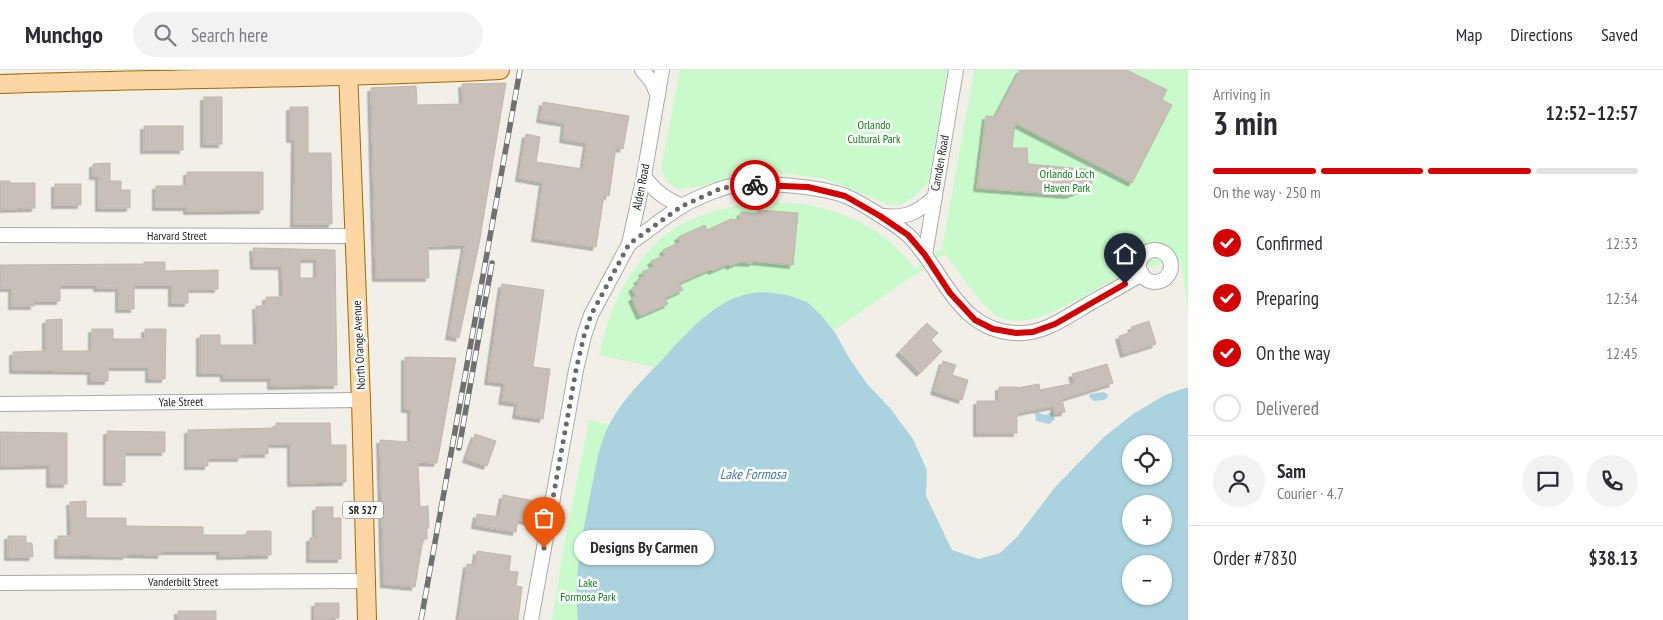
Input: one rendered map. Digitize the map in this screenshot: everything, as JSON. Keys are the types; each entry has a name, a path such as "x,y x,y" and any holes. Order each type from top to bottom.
{"main road":[{"path":"62,82 106,70"},
{"path":"0,84 62,82 138,75 500,70"},
{"name":"North Orange Avenue","path":"348,73 361,400 367,620"}],"street":[{"path":"642,70 652,82 658,96"},
{"name":"Alden Road","path":"531,620 576,370 584,336 591,315 629,244 644,176 662,70"},
{"name":"Camden Road","path":"925,255 956,70"},
{"path":"644,176 661,196 682,206"},
{"path":"629,244 682,206 722,188 747,185 808,187 845,196 908,235 925,255 950,293 975,320 993,329 1016,333 1033,332 1055,324 1142,274"},
{"path":"880,216 900,217 910,214 935,197"},
{"name":"Harvard Street","path":"0,235 354,236"},
{"name":"Yale Street","path":"0,404 361,400"},
{"name":"Vanderbilt Street","path":"0,583 365,581"}],"green space":[{"name":"Orlando Cultural Park","path":"680,70 947,70 929,181 916,195 901,205 887,204 825,179 789,174 757,173 729,177 703,186 678,189 666,181 661,168"},
{"name":"Orlando Loch Haven Park","path":"974,70 1188,70 1188,312 1181,260 1131,273 1050,313 1020,321 1006,320 988,309 945,254 818,341 677,372 599,355 612,310 626,283 643,257 660,239 673,229 709,213 755,203 778,202 824,208 867,226 894,246 915,269 942,249"},
{"name":"Lake Formosa Park","path":"589,420 641,432 622,620 552,620 566,535"}],"water":[{"name":"Lake Formosa","path":"764,292 787,295 807,302 821,315 836,334 849,358 868,385 890,408 913,439 927,470 926,496 952,550 979,559 1000,553 1017,537 1056,486 1104,437 1133,414 1165,395 1188,387 1188,620 578,620 577,573 581,542 597,459 610,423 634,389 682,338 710,312 729,301 746,295"},
{"path":"1103,392 1109,396 1104,400 1094,401 1089,397 1090,394"},
{"path":"1038,412 1046,415 1051,412 1055,419 1049,424 1036,421 1035,413"}],"building":[{"path":"1020,70 1127,70 1167,90 1162,100 1172,105 1132,183 1015,123 1012,148 1027,148 1028,164 1093,170 1091,186 1069,195 977,188 986,116 995,117"},
{"path":"506,83 479,244 459,338 449,336 465,245 428,246 429,278 376,278 371,88 416,86 417,105 463,104 462,84"},
{"path":"204,97 222,97 222,144 204,144"},
{"path":"543,102 629,116 623,149 616,147 609,196 604,195 596,247 535,238 543,182 519,178 526,134 540,137 536,162 583,169 587,143 563,139 565,123 540,119"},
{"path":"290,107 308,107 308,153 331,153 332,224 294,224 295,139 290,139"},
{"path":"144,126 183,126 183,150 144,150"},
{"path":"110,163 110,181 121,181 121,190 130,190 130,208 99,208 99,176 93,176 93,164"},
{"path":"187,172 263,172 263,210 187,211 187,207 156,207 156,186 187,186"},
{"path":"0,181 35,183 35,208 0,209"},
{"path":"55,184 81,184 81,205 55,205"},
{"path":"758,210 798,213 793,265 753,261 752,263 739,262 730,266 728,264 712,271 711,269 679,283 683,290 665,298 668,304 640,316 632,298 636,296 632,288 639,284 637,280 644,276 642,272 654,267 651,261 665,255 663,250 680,242 678,237 705,225 707,230 731,219 740,220 741,212 758,214"},
{"path":"253,248 335,250 337,385 271,386 271,378 224,378 224,373 200,373 200,335 220,335 220,345 257,345 256,306 266,306 266,297 283,297 282,266 254,266","holes":["300,259 317,259 317,278 300,278"]},
{"path":"144,262 165,262 165,271 218,270 218,289 188,289 188,303 172,303 172,285 134,285 134,309 119,309 119,288 97,288 97,285 60,285 60,301 34,301 34,306 12,306 12,288 0,288 0,265 144,264"},
{"path":"502,284 544,290 533,367 550,369 543,419 516,415 518,403 502,401 505,383 488,381"},
{"path":"62,319 62,351 92,351 92,329 113,329 113,339 145,339 145,329 166,329 165,379 149,379 149,367 108,367 108,381 91,381 91,371 13,370 13,352 46,351 46,320"},
{"path":"1149,321 1156,344 1124,354 1119,336 1133,332 1131,327"},
{"path":"927,323 938,333 931,340 942,351 920,373 899,352"},
{"path":"405,357 456,358 437,463 418,462 420,507 428,506 429,528 427,528 427,539 423,539 415,587 384,584 380,440 411,442 411,409 405,409"},
{"path":"943,361 956,365 952,375 968,380 962,400 934,391"},
{"path":"1107,364 1113,383 1062,399 1065,412 1055,413 1054,406 1017,413 1017,433 977,433 977,401 999,401 999,387 1017,388 1039,384 1040,390 1075,383 1072,374"},
{"path":"276,423 330,423 331,445 346,445 346,482 291,483 291,444 268,444 268,454 241,454 241,458 208,458 208,466 188,466 188,430 276,428"},
{"path":"107,431 165,432 165,452 125,452 125,482 107,482"},
{"path":"0,432 67,433 67,484 50,484 50,465 0,466"},
{"path":"475,434 496,441 487,466 466,459"},
{"path":"503,495 535,501 531,522 518,519 516,532 475,525 477,514 499,517"},
{"path":"86,501 86,518 126,518 126,526 203,527 203,535 247,535 247,531 271,531 271,555 220,556 220,551 161,551 161,555 58,555 58,536 71,536 70,502"},
{"path":"316,507 333,507 333,518 341,518 341,559 310,559 310,538 316,538"},
{"path":"8,536 26,536 26,543 32,543 33,557 8,557"},
{"path":"477,551 511,556 509,571 518,572 516,586 522,587 518,620 459,620 467,564 475,565"},
{"path":"315,603 339,603 339,618 315,620"},
{"path":"178,611 216,611 216,620 178,620"}],"railway":[{"path":"421,620 520,70"},
{"path":"459,448 492,263"}],"way so far":[{"path":"544,548 576,370 584,336 591,315 629,244 682,206 722,188 755,185"}],"place":[{"name":"Designs By Carmen","path":"544,548"}],"route":[{"path":"755,185 808,187 845,196 880,216 908,235 925,255 950,293 975,320 993,329 1016,333 1033,332 1055,324 1125,284"}]}
